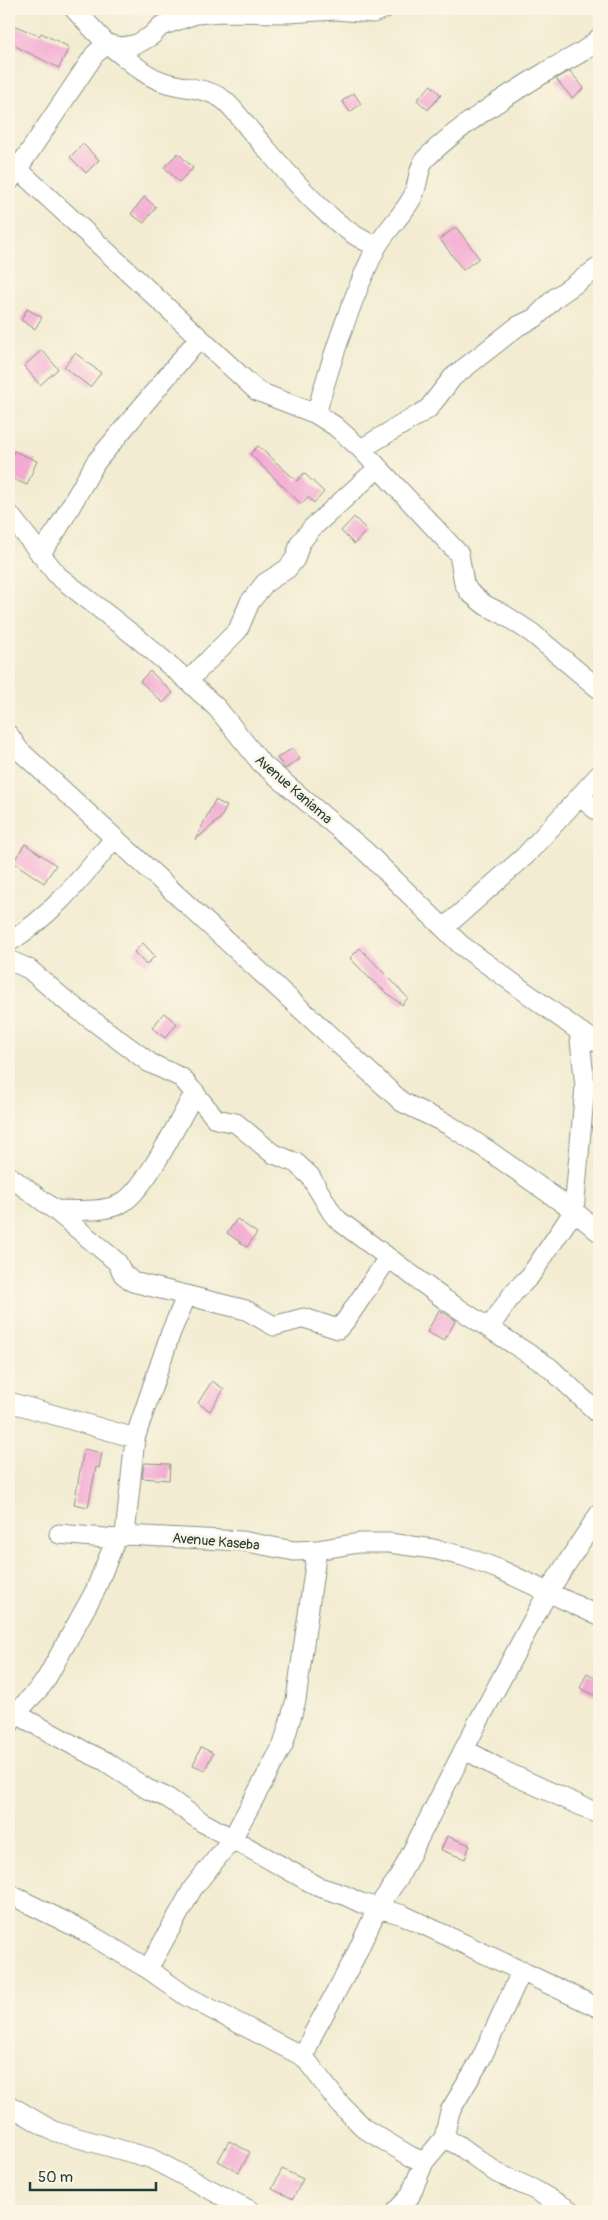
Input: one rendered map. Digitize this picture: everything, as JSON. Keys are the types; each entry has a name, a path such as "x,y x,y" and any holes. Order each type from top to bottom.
{"street":[{"path":"74,9 108,44 147,75 164,82 212,93 225,101 284,169 339,225 362,241 377,246"},
{"path":"384,9 373,14 335,10 288,13 220,12 196,14 160,26 151,36 137,44 122,46 108,44 95,54 11,171 257,391 316,414 335,426 361,450 459,554 464,582 469,592 485,606 503,614 532,633 599,689"},
{"path":"316,414 336,345 377,246 404,211 417,188 422,163 440,144 485,109 552,68 588,49 599,38"},
{"path":"361,450 428,409 453,376 518,326 535,318 555,298 599,267"},
{"path":"40,554 57,530 96,462 199,338"},
{"path":"188,680 238,630 250,602 265,584 287,569 295,559 300,543 312,528 378,468"},
{"name":"Avenue Kaniama","path":"9,514 58,576 188,680 217,708 261,763 365,851 461,945 579,1031 599,1043"},
{"path":"9,735 19,750 114,839 272,980 402,1102 449,1125 574,1211 599,1232"},
{"path":"444,928 524,856 599,775"},
{"path":"580,797 599,812"},
{"path":"9,942 27,931 65,898 114,839"},
{"path":"9,960 29,969 65,1000 142,1057 182,1078 216,1119 236,1123 272,1153 296,1163 310,1176 338,1220 444,1299 549,1367 599,1414"},
{"path":"489,1328 514,1292 530,1276 574,1211 585,1086 579,1031"},
{"path":"54,1210 98,1210 120,1204 136,1190 157,1159 195,1092"},
{"path":"9,1176 117,1262 124,1274 134,1282 246,1310 274,1326 304,1318 338,1329 388,1258"},
{"path":"187,1295 171,1332 135,1438 121,1537 95,1591 45,1681 36,1694 11,1716 105,1761 147,1789 168,1798 232,1839 319,1887 361,1903 404,1915 599,2008"},
{"path":"9,1402 135,1438"},
{"path":"304,2057 313,2034 353,1961 378,1907 399,1877 464,1749 548,1592 599,1514"},
{"name":"Avenue Kaseba","path":"59,1534 242,1541 294,1551 317,1550 359,1543 389,1543 433,1549 463,1556 501,1570 599,1616"},
{"path":"148,1969 194,1888 232,1839 282,1745 296,1700 317,1550"},
{"path":"464,1749 502,1770 599,1814"},
{"path":"9,1894 84,1931 148,1969 186,1996 304,2057 339,2104 365,2129 410,2156 424,2162"},
{"path":"396,2211 410,2196 424,2162 444,2138 450,2111 481,2059 522,1970"},
{"path":"9,2105 53,2131 150,2158 251,2211"},
{"path":"444,2138 460,2146 497,2173 533,2188 571,2211"}],"building":[{"path":"9,23 39,36 41,33 69,47 59,68 9,43"},
{"path":"570,71 584,88 572,98 556,79"},
{"path":"431,85 441,95 428,110 417,100"},
{"path":"354,93 361,104 350,112 342,101"},
{"path":"83,144 99,160 86,173 70,157"},
{"path":"178,153 193,168 179,182 164,167"},
{"path":"144,197 156,207 144,223 131,214"},
{"path":"456,227 479,258 463,270 440,239"},
{"path":"27,309 42,317 35,329 21,320"},
{"path":"42,350 58,369 40,385 24,366"},
{"path":"75,353 101,373 90,387 64,367"},
{"path":"258,446 297,481 304,473 324,492 314,503 308,497 301,504 250,454"},
{"path":"14,451 37,461 27,485 9,477 9,463"},
{"path":"354,517 367,530 354,544 341,531"},
{"path":"150,671 173,693 163,703 140,681"},
{"path":"293,748 300,759 285,769 277,758"},
{"path":"215,800 227,806 220,819 195,840"},
{"path":"25,844 56,865 44,883 13,862"},
{"path":"143,943 155,956 146,965 134,952"},
{"path":"360,948 408,998 402,1005 371,980 350,958"},
{"path":"164,1013 177,1024 165,1038 152,1028"},
{"path":"237,1219 257,1233 247,1247 227,1233"},
{"path":"439,1310 456,1320 444,1341 427,1332"},
{"path":"212,1381 224,1389 210,1411 198,1403"},
{"path":"84,1449 102,1453 99,1468 96,1467 88,1507 74,1504"},
{"path":"144,1463 170,1464 169,1480 142,1478"},
{"path":"587,1673 599,1679 599,1697 580,1688"},
{"path":"201,1747 213,1753 205,1770 193,1765"},
{"path":"447,1836 470,1845 465,1859 441,1850"},
{"path":"229,2141 250,2152 239,2172 218,2161"},
{"path":"282,2169 303,2179 293,2199 272,2189"}]}
